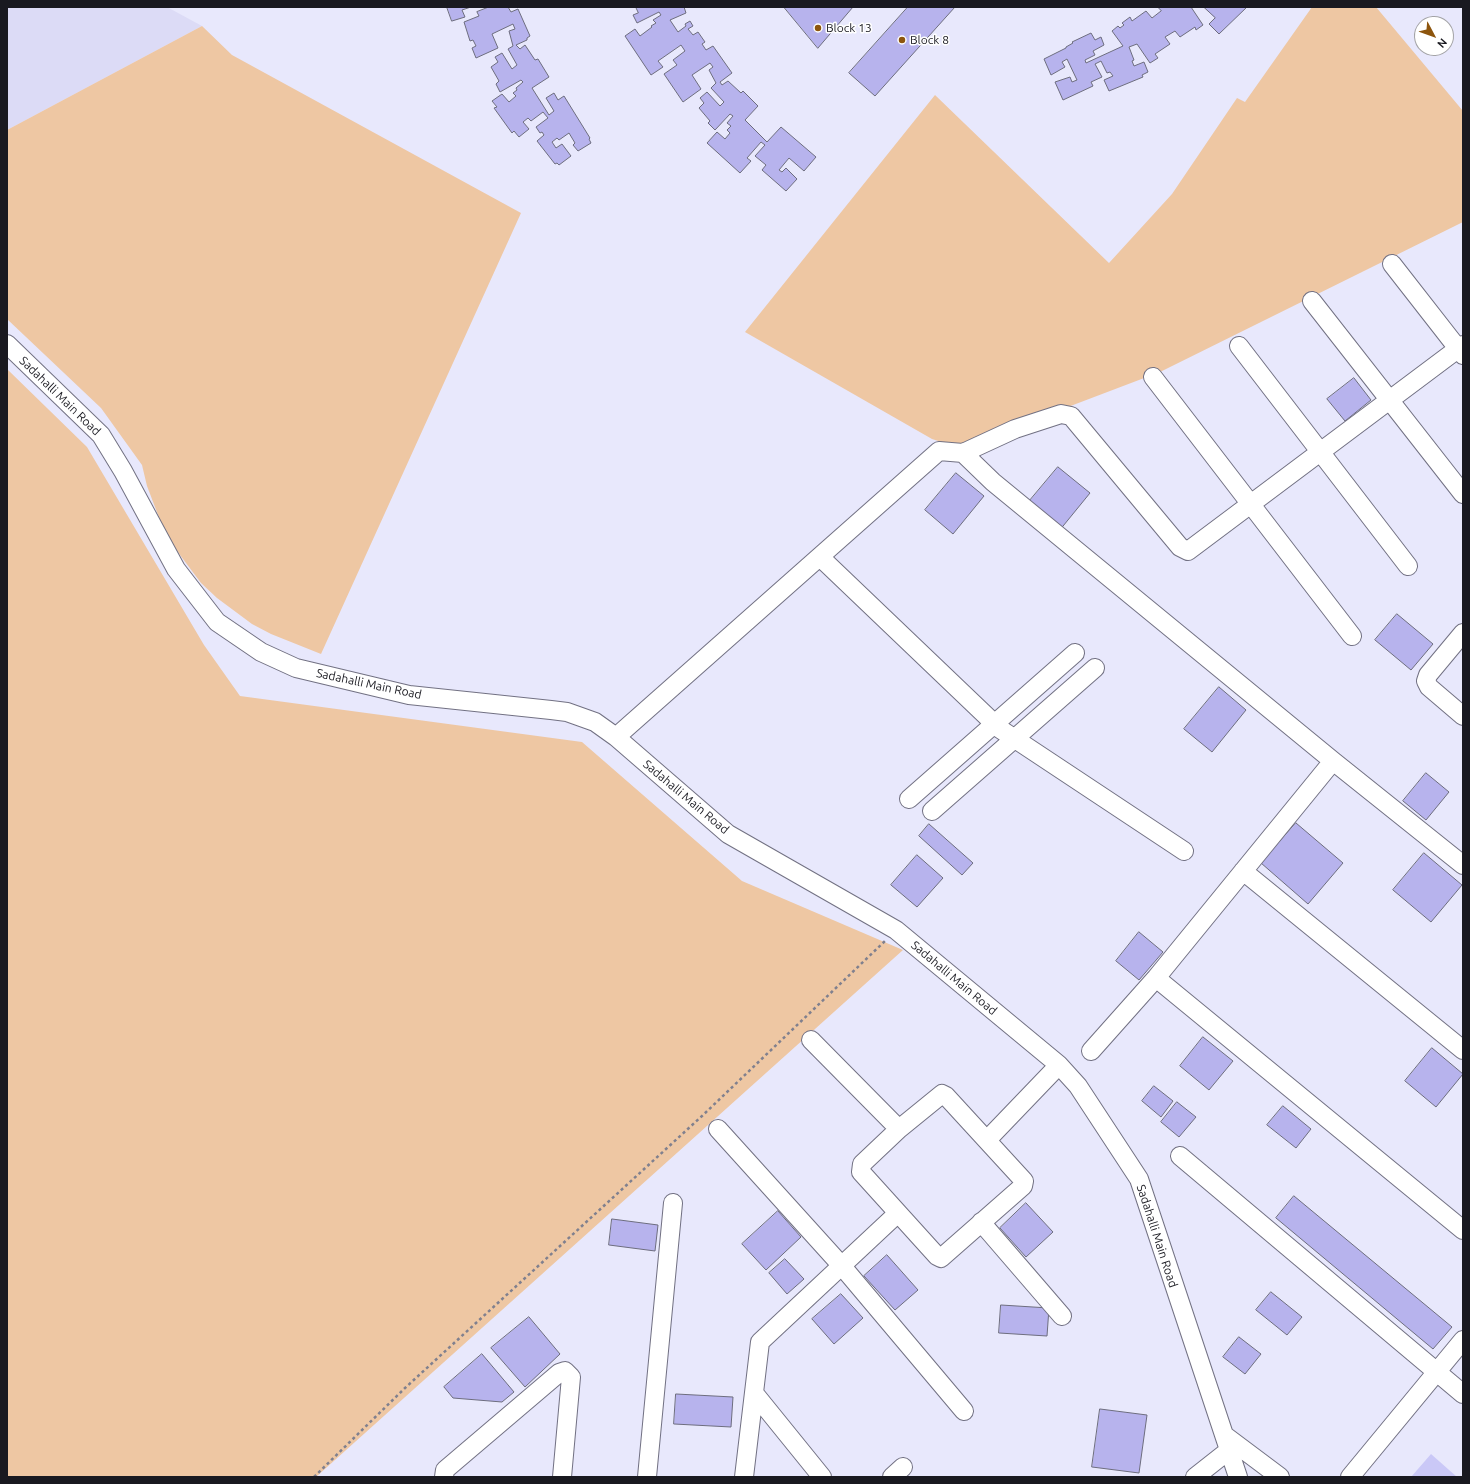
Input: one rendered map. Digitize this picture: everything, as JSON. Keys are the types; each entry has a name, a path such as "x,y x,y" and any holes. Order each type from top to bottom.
{"street":[{"path":"616,737 939,451 963,453 1015,429 1061,414 1067,414 1076,420 1183,550 1192,550 1389,401 1461,349 1392,264"},
{"path":"1312,301 1463,494"},
{"name":"Sadahalli Main Road","path":"7,344 101,435 123,471 176,569 217,622 261,652 296,668 409,695 567,712 595,722 616,737 728,834 896,930 1059,1065 1078,1086 1139,1179 1238,1477"},
{"path":"1239,346 1408,566"},
{"path":"1153,377 1250,506 1352,636"},
{"path":"963,453 993,482 1463,866"},
{"path":"820,557 994,724 1014,739 1184,850"},
{"path":"1463,633 1428,675 1426,681 1428,687 1463,716"},
{"path":"909,799 1075,653"},
{"path":"932,811 1095,668"},
{"path":"1091,1051 1156,978 1333,761"},
{"path":"1243,871 1463,1050"},
{"path":"1156,978 1463,1230"},
{"path":"811,1040 899,1129"},
{"path":"987,1140 1059,1065"},
{"path":"942,1094 946,1096 1023,1178 1024,1183 941,1258 937,1256 861,1172 860,1168 862,1164 899,1129 942,1094"},
{"path":"718,1129 841,1265 964,1411"},
{"path":"1180,1156 1463,1394"},
{"path":"647,1477 673,1203"},
{"path":"744,1477 760,1342 898,1212"},
{"path":"981,1222 1062,1316"},
{"path":"1350,1477 1463,1340"},
{"path":"444,1477 445,1470 559,1373 565,1371 571,1377 562,1477"},
{"path":"754,1393 822,1477"},
{"path":"1195,1477 1226,1443 1280,1477"}],"path":[{"path":"314,1477 405,1388 702,1116 896,930"}],"shaded area":[{"path":"7,7 167,7 202,26 7,130"},
{"path":"1312,7 1376,7 1414,52 1414,56 1417,56 1463,111 1463,222 1160,372 960,448 932,439 745,332 935,95 1109,263 1172,194 1237,98 1245,102"},
{"path":"202,26 232,55 521,213 321,654 271,634 252,624 217,598 201,583 174,547 163,528 147,486 142,465 101,408 7,319 7,130"},
{"path":"7,369 87,447 204,645 240,696 582,742 742,881 903,950 316,1477 7,1477"}],"water":[{"path":"1431,1454 1457,1477 1411,1477"}],"building":[{"path":"447,7 471,7 462,10 465,17 452,21"},
{"path":"489,7 508,7 511,12 518,9 530,36 527,40 516,45 520,49 525,45 535,60 538,59 549,77 532,88 549,115 554,111 546,98 554,93 558,100 564,96 590,138 591,143 578,151 573,145 575,143 569,133 559,140 557,138 552,142 556,148 562,144 571,156 559,165 557,163 555,164 537,141 544,135 542,132 540,133 536,127 548,118 543,112 531,121 528,118 523,122 529,129 519,137 514,131 512,133 494,108 497,107 492,101 502,94 509,102 516,96 513,93 517,90 516,88 523,82 521,80 500,92 496,84 499,81 491,67 498,62 495,57 502,53 512,69 517,65 508,49 513,46 509,31 515,29 513,24 492,34 498,48 476,58 472,48 476,46 473,40 470,41 464,22 479,16 477,12"},
{"path":"636,7 684,7 686,13 670,20 678,32 690,21 693,26 688,29 693,35 698,32 705,42 702,44 706,50 713,46 732,73 720,82 722,85 728,81 741,93 743,91 758,106 745,120 767,142 781,127 816,157 804,171 789,158 779,170 782,172 786,168 797,179 786,191 762,170 766,165 755,156 765,145 761,142 747,158 751,161 740,173 707,143 717,132 725,139 730,133 727,130 731,126 727,123 733,116 730,114 715,130 708,123 710,121 699,108 704,103 700,98 707,92 720,106 724,102 711,88 716,83 709,70 713,67 710,63 692,75 701,89 683,102 664,74 677,65 673,60 685,51 681,45 658,61 663,67 651,75 625,36 635,29 640,36 656,23 653,20 661,15 659,12 637,23 633,15 638,13"},
{"name":"Block 13","path":"784,7 853,7 818,48"},
{"name":"Block 8","path":"908,7 955,7 875,96 849,73"},
{"path":"1158,7 1191,7 1203,25 1196,30 1195,27 1180,37 1175,31 1165,37 1170,44 1155,54 1158,58 1150,63 1137,44 1129,47 1134,60 1132,61 1134,66 1144,62 1148,72 1142,75 1143,77 1109,91 1104,80 1113,76 1110,72 1107,73 1101,61 1095,64 1102,77 1091,82 1093,86 1063,100 1055,82 1070,77 1072,82 1077,80 1067,59 1062,62 1065,67 1051,75 1044,59 1066,48 1073,43 1072,42 1091,33 1095,40 1101,37 1104,45 1093,51 1095,55 1085,60 1086,63 1123,46 1112,31 1118,26 1120,28 1124,25 1122,23 1130,17 1132,21 1146,11 1152,18 1161,11"},
{"path":"1204,7 1247,7 1219,34 1209,24 1215,18"},
{"path":"1354,378 1371,400 1345,421 1327,399"},
{"path":"1058,467 1090,493 1059,531 1027,504"},
{"path":"956,473 984,496 953,534 925,510"},
{"path":"1397,614 1433,644 1411,670 1375,640"},
{"path":"1219,687 1246,710 1212,752 1184,729"},
{"path":"1426,773 1449,792 1426,820 1403,801"},
{"path":"1296,823 1343,863 1308,904 1261,863"},
{"path":"929,824 973,863 962,875 919,836"},
{"path":"1424,853 1462,885 1431,922 1393,890"},
{"path":"917,855 943,878 917,907 891,885"},
{"path":"1139,932 1163,952 1139,980 1116,961"},
{"path":"1203,1037 1233,1061 1209,1090 1180,1066"},
{"path":"1432,1048 1463,1074 1436,1107 1405,1081"},
{"path":"1154,1086 1173,1101 1161,1117 1142,1101"},
{"path":"1177,1102 1196,1117 1179,1137 1161,1122"},
{"path":"1283,1106 1311,1129 1296,1148 1267,1125"},
{"path":"1294,1196 1452,1327 1433,1349 1276,1218"},
{"path":"1026,1203 1053,1232 1026,1257 1000,1228"},
{"path":"778,1211 801,1237 766,1270 742,1244"},
{"path":"612,1219 658,1225 655,1251 609,1245"},
{"path":"887,1255 918,1290 895,1310 864,1276"},
{"path":"785,1259 804,1279 787,1294 769,1273"},
{"path":"1271,1292 1302,1317 1287,1335 1256,1310"},
{"path":"841,1294 863,1318 834,1344 812,1319"},
{"path":"1001,1305 1049,1308 1047,1336 999,1333"},
{"path":"529,1317 560,1354 525,1387 491,1348"},
{"path":"1239,1337 1261,1354 1245,1374 1223,1357"},
{"path":"482,1354 514,1392 502,1402 453,1398 444,1387"},
{"path":"676,1394 733,1397 731,1427 674,1424"},
{"path":"1100,1409 1147,1415 1139,1473 1092,1467"}],"place":[{"name":"Block 13","path":"818,28"},
{"name":"Block 8","path":"902,40"}]}
